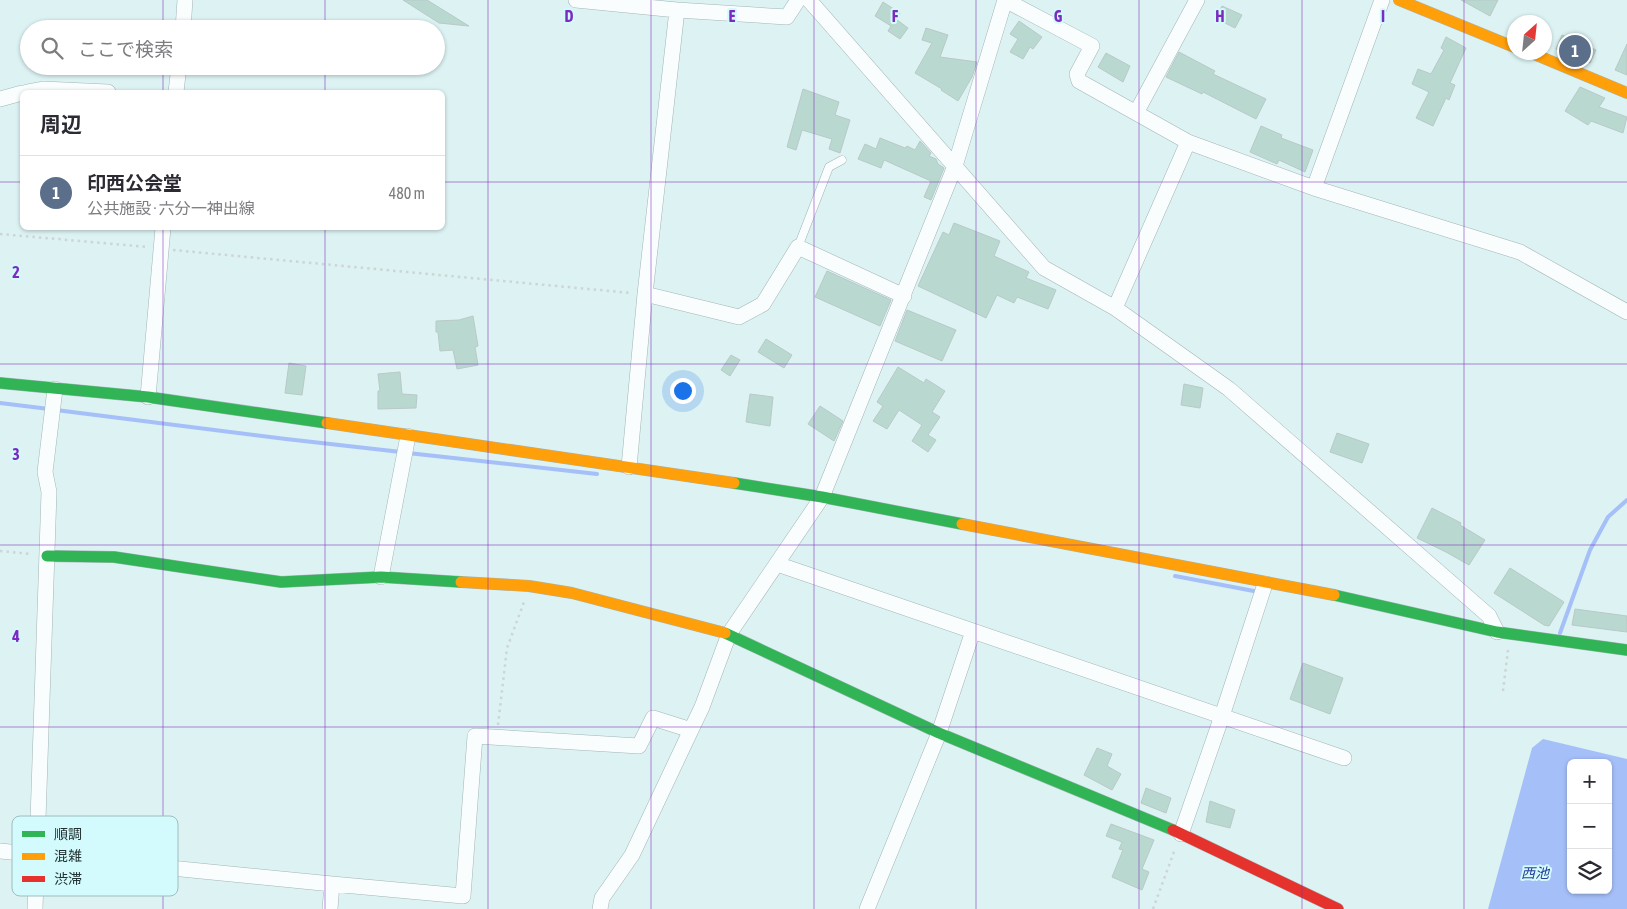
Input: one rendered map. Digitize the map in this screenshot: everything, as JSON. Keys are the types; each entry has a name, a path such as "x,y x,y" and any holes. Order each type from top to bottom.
{"street":[{"path":"184,20 186,0"},
{"path":"576,0 677,10 787,17 798,0"},
{"path":"809,0 1044,268 1115,308 1230,389 1489,616 1497,632"},
{"path":"600,909 602,898 632,854 702,707 729,634 822,497 955,166 1005,0 1092,46 1077,74 1079,81 1188,142 1314,188 1520,252 1627,312"},
{"path":"1136,113 1197,0"},
{"path":"1314,188 1382,0"},
{"path":"1399,0 1507,44"},
{"path":"629,467 645,294 677,10"},
{"path":"1548,60 1627,92"},
{"path":"176,90 178,75"},
{"path":"38,90 65,90"},
{"path":"0,99 20,94"},
{"path":"1115,308 1188,142"},
{"path":"148,397 163,230"},
{"path":"645,294 739,317 763,304 798,246 904,296"},
{"path":"0,383 148,397 822,497 1265,584 1363,601 1497,632 1627,650"},
{"path":"37,816 49,492 44,472 55,389"},
{"path":"381,577 408,436"},
{"path":"47,556 114,557 281,582 381,577 530,586 572,592 729,634 939,733 1181,834 1338,909"},
{"path":"777,564 1344,758"},
{"path":"1181,834 1265,584"},
{"path":"867,909 939,733 973,631"},
{"path":"178,868 463,896 475,736 639,746 653,718 691,730"},
{"path":"330,909 332,884"},
{"path":"35,896 35,909"}],"lane":[{"path":"798,246 829,167 842,160"}],"path":[{"path":"0,234 645,294"},
{"path":"0,552 47,556"},
{"path":"497,738 507,648 530,586"},
{"path":"1504,691 1508,649"},
{"path":"1153,909 1181,834"}],"water":[{"name":"西池","path":"1543,739 1627,759 1627,909 1488,909 1532,748"}],"building":[{"path":"403,0 427,0 469,26 445,24 445,20 434,20"},
{"path":"1461,0 1498,0 1490,16"},
{"path":"883,2 900,13 896,19 908,28 900,39 888,31 891,26 875,16"},
{"path":"1222,6 1242,15 1235,28 1215,18"},
{"path":"1019,21 1042,37 1033,49 1030,47 1023,59 1010,52 1018,39 1010,34"},
{"path":"926,28 948,35 940,57 977,62 972,77 958,101 915,73 932,43 922,40"},
{"path":"1562,35 1596,50 1590,63 1556,49"},
{"path":"1446,37 1466,48 1450,83 1455,85 1449,100 1446,98 1433,126 1416,118 1429,92 1412,84 1418,69 1431,74 1444,50 1441,48"},
{"path":"1627,44 1627,75 1615,70"},
{"path":"1179,52 1215,71 1213,74 1266,99 1256,119 1203,92 1202,94 1166,77"},
{"path":"1106,53 1130,66 1123,82 1098,67"},
{"path":"1580,87 1605,98 1599,107 1627,117 1623,133 1591,121 1588,125 1565,111"},
{"path":"803,89 839,102 835,115 850,120 840,153 829,149 832,139 802,130 796,150 787,147"},
{"path":"1261,126 1282,135 1281,138 1313,150 1305,172 1279,160 1277,164 1250,152"},
{"path":"880,138 915,150 920,141 931,153 929,156 936,159 938,164 944,168 931,200 924,197 931,181 884,160 881,168 858,159 865,144 876,149"},
{"path":"954,223 1000,241 994,256 1029,272 1026,278 1056,290 1048,309 1017,297 1014,303 997,295 986,318 918,286 943,232 949,235"},
{"path":"827,271 891,300 880,326 815,297"},
{"path":"907,310 956,330 942,361 895,341"},
{"path":"473,316 478,346 475,347 478,365 457,369 453,350 440,351 436,321 459,320"},
{"path":"766,339 792,355 784,368 758,352"},
{"path":"731,355 740,360 730,376 721,370"},
{"path":"289,363 306,366 302,395 285,393"},
{"path":"898,367 924,383 926,379 945,391 932,412 940,417 928,435 936,440 928,452 912,441 922,425 899,410 887,429 873,421 883,406 877,402"},
{"path":"400,372 402,394 417,395 416,408 378,409 378,391 380,391 378,374"},
{"path":"1184,384 1203,388 1200,408 1181,405"},
{"path":"750,394 773,397 770,426 746,422"},
{"path":"820,406 843,421 834,441 808,424"},
{"path":"1337,433 1369,444 1362,463 1330,452"},
{"path":"1432,508 1461,523 1460,525 1485,540 1469,565 1417,538"},
{"path":"1510,568 1564,602 1549,626 1544,625 1494,593"},
{"path":"1575,609 1627,616 1627,632 1572,625"},
{"path":"1303,663 1343,678 1330,714 1290,699"},
{"path":"1097,748 1112,754 1107,766 1121,774 1112,790 1084,775"},
{"path":"1146,788 1171,798 1166,813 1141,803"},
{"path":"1210,801 1235,810 1230,828 1206,822"},
{"path":"1111,824 1154,840 1142,869 1149,872 1142,890 1112,877 1123,850 1119,849 1122,842 1106,836"}],"waterway":[{"path":"0,403 49,409"},
{"path":"56,410 401,452"},
{"path":"408,453 597,474"},
{"path":"1560,633 1590,550 1608,517 1627,500"},
{"path":"1175,576 1259,592"}],"traffic: fast":[{"path":"0,383 148,397 327,423"},
{"path":"734,483 822,497 962,524"},
{"path":"47,556 114,557 281,582 381,577 461,582"},
{"path":"1334,595 1497,632 1627,650"},
{"path":"725,633 939,733 1173,830"}],"traffic: slow":[{"path":"1399,0 1507,44"},
{"path":"1548,60 1627,93"},
{"path":"327,423 734,483"},
{"path":"962,524 1334,595"},
{"path":"461,582 529,586 572,593 725,633"}],"traffic: jam":[{"path":"1173,830 1338,909"}],"place":[{"name":"印西公会堂","path":"1575,51"}]}
